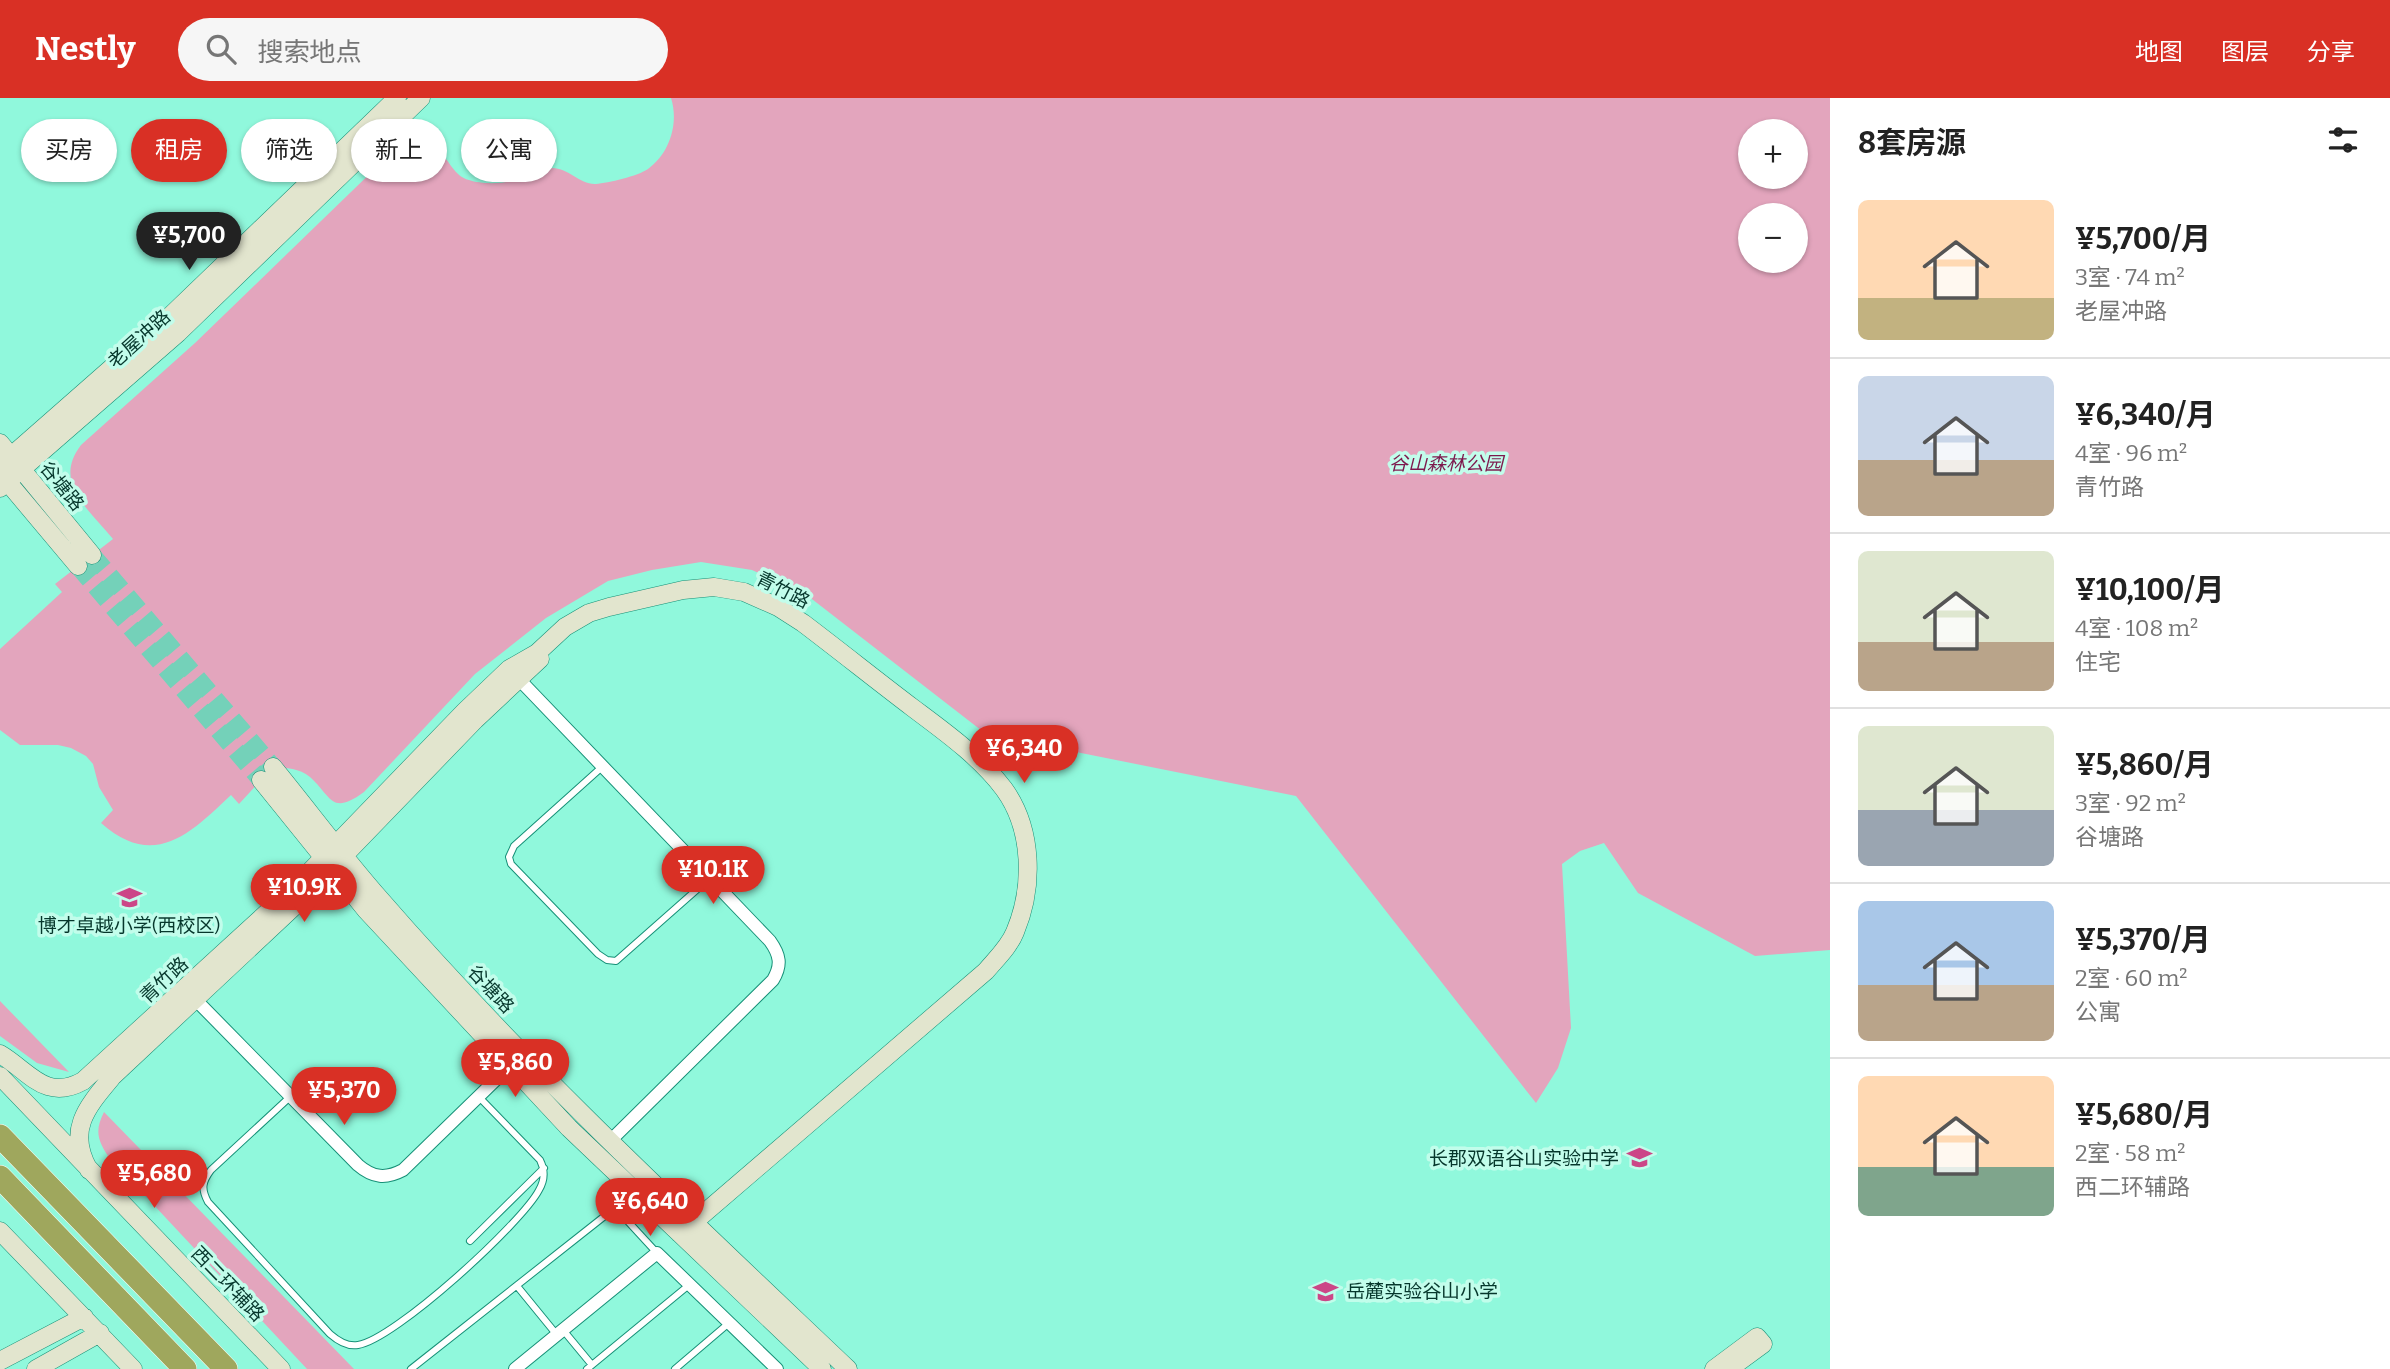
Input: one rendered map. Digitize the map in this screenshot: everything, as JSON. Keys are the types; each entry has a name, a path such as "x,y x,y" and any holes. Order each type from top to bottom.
{"highway":[{"path":"0,1136 226,1369"},
{"path":"0,1177 186,1369"}],"main road":[{"name":"老屋冲路","path":"6,468 175,312 397,98"},
{"name":"老屋冲路","path":"6,468 178,334 421,98"},
{"name":"谷塘路","path":"6,468 85,561"},
{"name":"青竹路","path":"89,1170 81,1156 78,1143 84,1115 91,1102 113,1076 293,890 334,857 475,720 513,674 565,627 589,613 683,590 714,587 744,592 778,607 803,623 982,764 1005,791 1020,820 1027,848 1028,871 1015,933 986,971 685,1226"},
{"name":"谷塘路","path":"267,774 334,857 379,899 822,1369"},
{"name":"谷塘路","path":"334,857 366,911 569,1128 848,1369"},
{"name":"青竹路","path":"0,1054 50,1088 73,1086 190,995"},
{"name":"西二环辅路","path":"0,1076 281,1369"},
{"path":"0,1231 133,1369"},
{"path":"0,1361 84,1317"},
{"path":"36,1369 100,1334"},
{"path":"1714,1369 1757,1337 1763,1344 1729,1369"}],"street":[{"path":"513,674 770,941 777,950 780,962 773,980 610,1142"},
{"path":"190,995 358,1165 369,1174 380,1177 403,1170 510,1066"},
{"path":"515,1369 657,1253 773,1368"}],"lane":[{"path":"602,766 514,846 509,857 510,864 598,954 607,960 616,961 710,878"},
{"path":"291,1096 211,1170 202,1186 203,1193 208,1202 330,1334 356,1346 378,1337 422,1307 448,1285 531,1202 540,1189 544,1168 540,1160 478,1097"},
{"path":"470,1241 544,1168"},
{"path":"411,1369 606,1215 614,1213 623,1216 657,1253"},
{"path":"517,1286 589,1367 689,1285"},
{"path":"675,1369 730,1323"}],"green space":[{"name":"谷山森林公园","path":"671,98 1830,98 1830,950 1755,956 1638,893 1604,843 1580,851 1562,864 1571,1028 1558,1068 1536,1103 1296,796 986,734 808,596 752,570 701,562 608,581 546,618 475,674 364,792 345,803 333,801 302,772 273,767 239,804 231,795 186,833 155,845 138,844 120,837 101,823 113,810 99,787 93,764 86,756 58,745 20,745 0,730 0,649 62,592 55,584 113,539 85,506 72,484 70,472 73,459 81,445 195,343 361,182 447,182 447,160 461,176 461,182 557,182 557,169 590,184 615,181 648,169 656,162 671,137 674,117"},
{"path":"0,1001 69,1072 37,1063 0,1036"},
{"path":"104,1112 354,1369 307,1369 108,1156 99,1134 99,1124"}],"tunnel":[{"path":"92,555 273,767"},
{"path":"78,566 261,780"}],"place":[{"name":"博才卓越小学(西校区)","path":"129,897"},
{"name":"长郡双语谷山实验中学","path":"1639,1158"},
{"name":"岳麓实验谷山小学","path":"1326,1291"}]}
